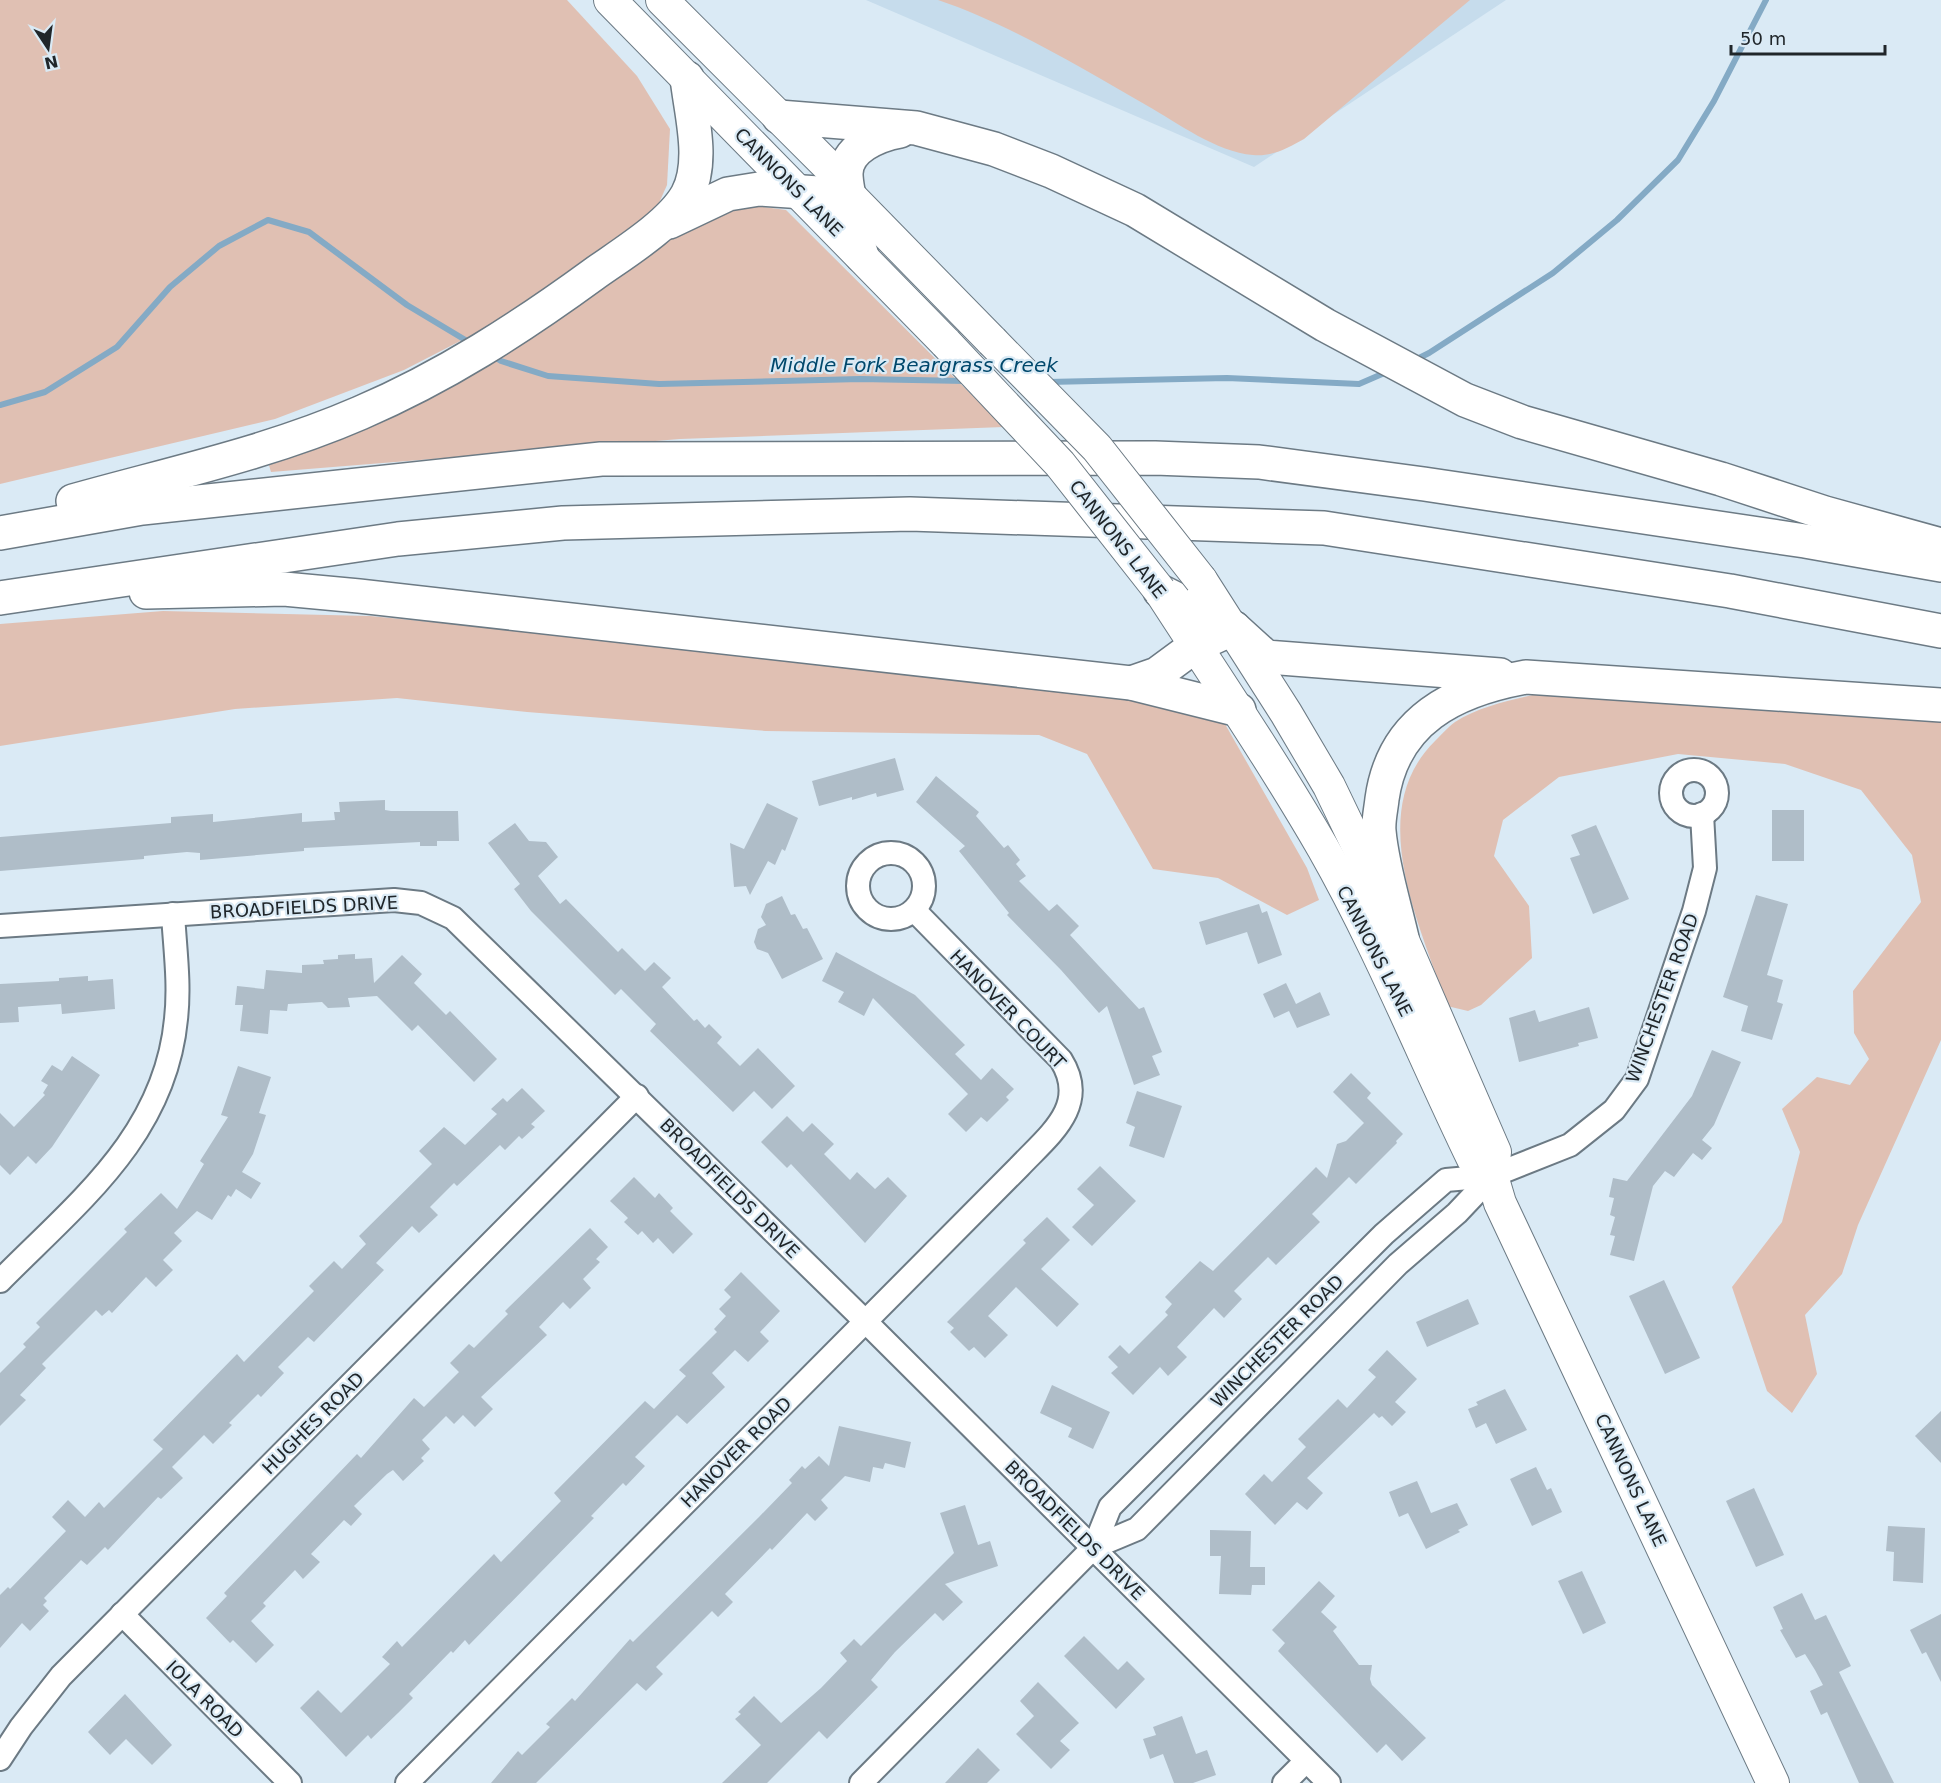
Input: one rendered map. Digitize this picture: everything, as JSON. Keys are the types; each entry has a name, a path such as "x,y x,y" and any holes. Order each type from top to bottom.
{"highway":[{"path":"656,230 687,195 696,169 687,78"},
{"path":"779,117 916,128 994,149 1108,196 1173,232 1325,325 1465,400 1522,422 1722,479 1825,513 1941,545"},
{"path":"862,256 851,226 846,173 852,155 862,146 885,134 916,128"},
{"path":"0,522 268,448 359,414 427,382 502,339 656,230 728,194 759,189 849,195"},
{"path":"0,533 142,508 601,459 1155,458 1259,462 1424,484 1805,541 1941,565"},
{"path":"0,598 398,539 563,523 910,514 1324,528 1730,591 1941,631"},
{"path":"37,591 139,592 284,589 1131,683 1239,710"},
{"path":"1160,591 1234,628 1266,657 1941,705"},
{"path":"1131,683 1157,674 1196,646 1234,628"},
{"path":"1395,946 1378,830 1385,778 1400,742 1434,711 1468,691 1526,677"}],"main road":[{"name":"CANNONS LANE","path":"610,0 862,256 1060,464 1160,591 1239,710 1324,850 1395,946"},
{"name":"CANNONS LANE","path":"662,0 829,167 849,195 1097,448 1202,580 1234,628 1329,786 1395,946 1495,1152 1492,1176 1500,1203 1773,1783"}],"street":[{"name":"WINCHESTER ROAD","path":"1094,1547 1110,1507 1384,1234 1446,1180 1492,1176 1570,1144 1614,1110 1637,1079 1694,911 1705,868 1702,814"},
{"name":"BROADFIELDS DRIVE","path":"0,926 394,900 421,903 438,909 472,933 1094,1547 1329,1783"},
{"name":"HANOVER COURT","path":"914,910 1061,1060 1071,1083 1072,1095 1063,1118"},
{"path":"0,1281 122,1155 152,1106 163,1079 176,1019 173,914"},
{"name":"HUGHES ROAD","path":"0,1759 21,1727 62,1676 638,1096"},
{"name":"HANOVER ROAD","path":"407,1783 1019,1167 1063,1118"},
{"name":"WINCHESTER ROAD","path":"861,1783 1094,1547 1137,1529 1398,1264 1457,1213 1492,1176"},
{"path":"1333,1285 1357,1306"},
{"path":"1228,1390 1252,1412"},
{"name":"IOLA ROAD","path":"122,1614 290,1783"},
{"path":"1284,1783 1306,1761"}],"shaded area":[{"path":"0,0 567,0 637,76 670,129 667,185 655,212 501,320 404,370 275,419 0,484"},
{"path":"866,0 1506,0 1254,167"},
{"path":"938,0 1470,0 1304,139 1280,151 1267,155 1253,155 1239,153 1211,143 1018,34"},
{"path":"748,205 786,210 1004,427 680,439 271,472 268,462 524,337 707,215"},
{"path":"163,611 370,616 627,641 982,680 1175,706 1225,724 1307,868 1319,900 1287,915 1218,878 1153,869 1087,754 1039,735 766,731 527,712 397,698 235,709 0,746 0,624"},
{"path":"1541,693 1941,718 1941,1040 1858,1225 1842,1274 1805,1315 1817,1374 1792,1413 1767,1391 1732,1287 1782,1222 1800,1152 1782,1109 1817,1077 1850,1085 1869,1059 1854,1033 1853,991 1921,902 1912,855 1861,790 1785,764 1678,754 1559,777 1503,820 1494,856 1529,906 1532,958 1481,1005 1468,1011 1447,1006 1424,941 1404,870 1400,835 1403,801 1414,769 1435,741 1452,724 1486,708"}],"building":[{"path":"895,758 904,790 877,797 876,793 852,800 852,797 819,806 812,781"},
{"path":"936,776 979,812 976,816 1004,848 1008,845 1020,860 1016,864 1026,876 1019,881 1049,911 1057,904 1079,926 1070,935 1139,1009 1144,1007 1162,1052 1152,1056 1160,1075 1134,1085 1107,1006 1099,1013 1007,915 1009,913 959,851 965,846 916,802"},
{"path":"385,800 385,810 391,811 458,811 459,841 437,841 437,846 420,846 420,842 304,848 304,851 200,860 200,853 187,852 144,856 144,859 0,871 0,837 171,823 171,817 213,814 213,822 302,813 302,822 335,820 334,812 340,812 339,802"},
{"path":"767,803 798,818 785,851 782,849 775,865 768,861 750,895 746,886 734,887 730,843 744,849"},
{"path":"1772,810 1804,810 1804,861 1772,861"},
{"path":"515,823 529,841 546,842 558,857 538,876 560,904 566,899 618,952 622,948 645,971 654,962 671,978 662,987 694,1021 697,1019 705,1028 709,1024 722,1037 717,1043 740,1066 758,1048 795,1086 772,1109 754,1091 733,1112 650,1031 656,1024 621,989 615,995 531,911 514,889 520,884 488,843"},
{"path":"1596,825 1629,899 1593,914 1570,858 1580,855 1571,835"},
{"path":"1756,895 1788,904 1767,975 1783,980 1777,1002 1783,1004 1772,1040 1741,1031 1748,1006 1723,997"},
{"path":"782,896 791,915 795,914 803,929 807,928 823,959 782,979 768,953 757,949 754,942 758,929 766,925 761,917 766,904"},
{"path":"1259,904 1262,913 1267,911 1282,955 1258,964 1247,932 1206,945 1199,922"},
{"path":"836,952 915,995 965,1045 955,1054 981,1080 992,1068 1014,1089 1006,1097 1009,1100 987,1122 981,1117 966,1132 948,1114 968,1094 873,998 864,1016 838,1002 844,992 822,981"},
{"path":"355,954 355,959 372,958 374,983 402,955 422,974 414,983 446,1015 450,1011 497,1059 474,1082 418,1025 412,1031 377,996 348,998 350,1007 328,1008 322,1002 288,1004 287,1011 270,1010 268,1034 240,1031 243,1005 235,1005 237,986 264,989 266,970 302,973 302,965 324,964 323,960 338,959 338,955"},
{"path":"88,976 88,981 113,979 115,1009 62,1014 61,1004 18,1007 19,1022 0,1023 0,984 59,981 59,978"},
{"path":"1286,983 1296,1004 1320,992 1330,1015 1297,1028 1289,1011 1274,1018 1263,994"},
{"path":"1589,1007 1598,1038 1578,1043 1579,1046 1519,1062 1509,1018 1535,1010 1539,1022"},
{"path":"1712,1050 1741,1062 1714,1125 1702,1140 1712,1148 1702,1160 1693,1153 1674,1177 1665,1171 1653,1186 1634,1261 1610,1255 1615,1236 1610,1235 1615,1217 1610,1215 1614,1198 1609,1197 1613,1178 1627,1181 1692,1096"},
{"path":"72,1056 100,1075 52,1147 36,1164 28,1156 10,1175 0,1165 0,1113 14,1127 45,1095 43,1093 48,1085 41,1081 52,1065 62,1071"},
{"path":"238,1066 271,1077 259,1113 266,1115 253,1154 242,1172 261,1183 251,1199 236,1189 231,1197 228,1195 212,1220 197,1211 174,1233 182,1241 163,1260 173,1270 156,1287 146,1277 112,1313 109,1310 102,1316 96,1310 42,1364 46,1368 20,1395 26,1400 0,1426 0,1373 26,1347 23,1344 40,1327 36,1323 127,1232 124,1229 161,1193 177,1209 204,1164 200,1161 228,1117 221,1115"},
{"path":"1351,1073 1371,1093 1367,1098 1403,1134 1396,1141 1397,1143 1356,1184 1349,1177 1312,1214 1320,1222 1276,1265 1268,1257 1234,1291 1242,1299 1224,1318 1214,1308 1177,1347 1187,1357 1168,1376 1160,1367 1133,1395 1111,1373 1118,1367 1108,1357 1120,1345 1129,1354 1168,1315 1165,1312 1172,1304 1165,1297 1200,1261 1213,1271 1316,1167 1327,1178 1337,1144 1346,1141 1364,1123 1333,1092"},
{"path":"522,1088 545,1111 531,1124 535,1127 522,1139 519,1136 505,1150 500,1145 457,1186 454,1183 430,1207 438,1215 419,1233 412,1226 376,1263 384,1270 314,1342 308,1337 278,1367 284,1373 261,1397 258,1394 229,1423 232,1425 213,1444 204,1435 172,1467 183,1478 161,1499 158,1497 108,1550 105,1547 87,1565 81,1560 44,1598 47,1601 43,1605 49,1611 30,1631 22,1623 0,1648 0,1595 8,1587 10,1589 66,1531 52,1517 68,1500 85,1517 99,1502 104,1508 163,1449 153,1440 237,1354 244,1362 314,1291 309,1286 334,1261 342,1269 366,1244 359,1236 432,1164 419,1151 444,1127 465,1145 497,1114 491,1109 503,1098 507,1102"},
{"path":"1137,1091 1182,1106 1164,1158 1129,1146 1135,1127 1126,1123"},
{"path":"787,1116 803,1132 812,1123 834,1144 824,1154 850,1180 857,1172 875,1189 888,1177 907,1196 865,1243 791,1164 787,1168 761,1142"},
{"path":"1100,1166 1136,1201 1092,1246 1072,1227 1094,1205 1077,1189"},
{"path":"634,1177 655,1198 659,1193 673,1208 670,1211 693,1234 673,1254 658,1238 653,1243 642,1231 638,1235 624,1222 628,1218 610,1201"},
{"path":"1047,1217 1070,1240 1041,1269 1079,1304 1057,1327 1016,1287 988,1316 1008,1335 985,1358 974,1347 969,1351 950,1332 954,1328 947,1322 1026,1243 1023,1240"},
{"path":"590,1228 608,1247 596,1259 600,1262 583,1279 591,1288 570,1309 563,1302 539,1327 547,1335 481,1397 493,1409 475,1427 463,1415 454,1424 446,1416 422,1440 430,1449 421,1458 424,1461 403,1481 393,1470 387,1474 354,1506 362,1514 351,1526 344,1520 311,1554 320,1562 303,1579 295,1570 263,1603 266,1606 251,1621 274,1645 256,1663 233,1640 230,1643 206,1618 227,1596 224,1593 357,1454 361,1458 414,1398 424,1407 459,1372 450,1363 469,1344 474,1348 508,1314 505,1311"},
{"path":"741,1272 780,1311 760,1332 769,1341 748,1362 735,1350 712,1373 725,1387 687,1424 677,1415 635,1457 645,1466 626,1486 623,1483 591,1516 594,1518 469,1645 465,1640 453,1653 451,1651 409,1694 413,1698 371,1739 368,1735 346,1757 300,1708 318,1690 341,1713 390,1664 382,1657 397,1641 402,1647 494,1554 501,1562 561,1501 554,1493 645,1401 654,1409 686,1376 679,1370 717,1332 714,1329 726,1316 719,1309 731,1297 724,1290"},
{"path":"1664,1280 1700,1358 1665,1374 1629,1296"},
{"path":"1468,1299 1479,1324 1427,1347 1416,1322"},
{"path":"1387,1350 1417,1379 1395,1402 1406,1412 1392,1426 1382,1416 1379,1418 1374,1413 1307,1478 1323,1493 1307,1510 1297,1502 1275,1525 1245,1494 1264,1474 1272,1482 1306,1447 1298,1439 1338,1399 1347,1408 1376,1377 1368,1370"},
{"path":"1052,1385 1110,1412 1093,1449 1068,1437 1072,1428 1040,1413"},
{"path":"1505,1389 1527,1430 1496,1444 1486,1423 1476,1428 1468,1409 1478,1405 1476,1402"},
{"path":"1941,1411 1941,1463 1915,1436"},
{"path":"839,1426 911,1442 905,1468 885,1463 883,1469 873,1467 870,1482 845,1476 821,1500 828,1508 815,1521 807,1513 772,1550 770,1548 725,1594 733,1602 718,1617 712,1611 656,1667 663,1674 646,1691 637,1683 536,1783 491,1783 518,1751 522,1755 550,1727 546,1724 572,1698 575,1701 630,1639 633,1642 759,1517 792,1483 789,1480 802,1466 805,1469 819,1456 829,1466"},
{"path":"1536,1467 1547,1490 1551,1488 1562,1512 1532,1526 1510,1479"},
{"path":"1417,1481 1431,1513 1457,1503 1468,1525 1458,1530 1460,1532 1426,1549 1408,1513 1399,1517 1389,1492"},
{"path":"1754,1488 1784,1555 1756,1567 1726,1501"},
{"path":"965,1505 978,1545 990,1541 998,1566 945,1584 963,1602 943,1621 935,1613 895,1652 871,1680 878,1687 827,1739 819,1731 767,1783 722,1783 761,1745 735,1719 741,1714 738,1712 754,1696 781,1723 821,1688 847,1661 840,1653 854,1639 861,1646 954,1553 940,1513"},
{"path":"1888,1526 1925,1528 1923,1583 1893,1581 1894,1552 1886,1551"},
{"path":"1210,1530 1251,1531 1250,1567 1265,1567 1265,1585 1252,1585 1251,1595 1219,1594 1221,1556 1210,1556"},
{"path":"1582,1571 1606,1623 1583,1634 1558,1581"},
{"path":"1319,1581 1335,1596 1321,1612 1337,1627 1333,1631 1359,1665 1372,1665 1370,1679 1372,1685 1426,1738 1402,1761 1386,1744 1377,1753 1278,1651 1285,1643 1272,1630"},
{"path":"1802,1593 1815,1620 1826,1615 1851,1666 1839,1672 1894,1783 1859,1783 1827,1712 1821,1715 1810,1691 1823,1685 1805,1654 1796,1658 1780,1630 1783,1629 1773,1607"},
{"path":"1941,1614 1941,1682 1926,1652 1922,1654 1910,1630"},
{"path":"1084,1636 1118,1670 1127,1661 1145,1679 1116,1709 1064,1656"},
{"path":"1038,1682 1079,1723 1060,1741 1070,1750 1051,1769 1016,1734 1034,1716 1020,1701"},
{"path":"125,1694 172,1745 152,1765 126,1739 110,1755 88,1732"},
{"path":"1182,1716 1196,1754 1207,1750 1216,1775 1193,1783 1174,1783 1163,1754 1150,1759 1143,1739 1156,1735 1153,1727"},
{"path":"978,1748 1000,1770 987,1783 945,1783"}],"waterway":[{"name":"Middle Fork Beargrass Creek","path":"1415,360 1553,273 1617,220 1678,160 1714,101 1766,0"},
{"name":"Middle Fork Beargrass Creek","path":"0,405 45,392 117,347 170,287 219,246 268,220 309,232 407,305 472,344"},
{"name":"Middle Fork Beargrass Creek","path":"491,355 501,361 548,376 659,384 860,379 966,381"},
{"name":"Middle Fork Beargrass Creek","path":"1048,382 1227,378 1359,384 1389,371"}]}
